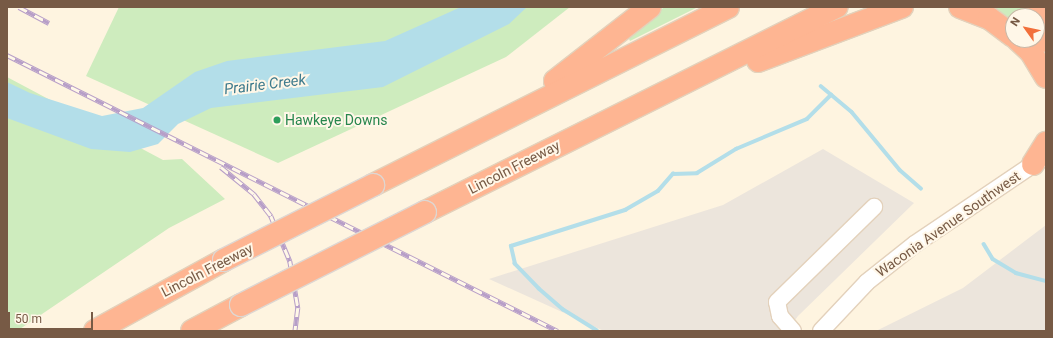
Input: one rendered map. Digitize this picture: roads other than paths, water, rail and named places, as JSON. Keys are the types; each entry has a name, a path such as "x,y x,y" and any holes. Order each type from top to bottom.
{"highway":[{"path":"504,117 626,29 650,7"},
{"name":"Lincoln Freeway","path":"94,331 224,260 504,117 728,7"},
{"name":"Lincoln Freeway","path":"192,331 617,114 837,7"},
{"path":"617,114 648,108 820,36 902,7"},
{"path":"960,7 989,18 1005,30"},
{"path":"1037,7 1046,41"},
{"path":"1024,48 1045,75"},
{"path":"1040,160 1046,143"}],"street":[{"name":"Waconia Avenue Southwest","path":"821,331 867,282 915,244 1040,160"},
{"path":"793,331 780,316 778,302 874,207"}],"water":[{"name":"Prairie Creek","path":"461,7 527,7 509,24 383,87 211,108 178,124 158,144 130,152 91,149 7,118 7,82 30,93 102,116 143,108 195,72 227,61 385,41"}],"waterway":[{"path":"821,86 852,112 900,170 921,188"},
{"path":"597,331 563,310 539,289 515,264 511,246 625,210 658,191 673,174 697,173 736,149 807,119 831,95"},
{"path":"984,244 993,259 1016,273 1046,281"}],"railway":[{"path":"19,7 49,23"},
{"path":"7,55 558,331"},
{"path":"221,167 254,194 271,216 290,261 298,308 295,331"}],"place":[{"name":"Hawkeye Downs","path":"277,120"}]}
